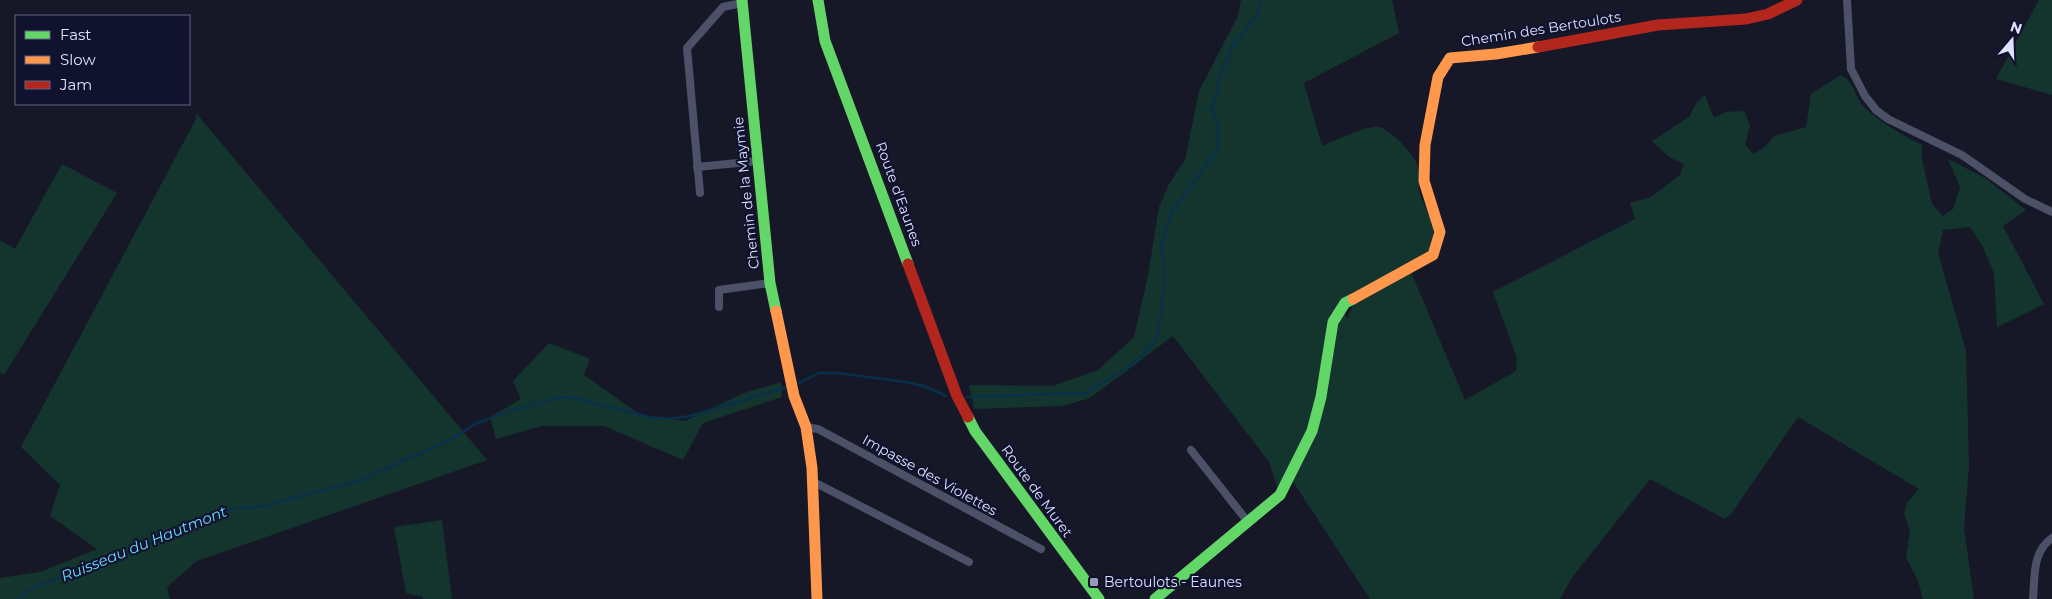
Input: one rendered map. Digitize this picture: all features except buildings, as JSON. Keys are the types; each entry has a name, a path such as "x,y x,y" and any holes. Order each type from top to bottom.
{"street":[{"name":"Route d'Eaunes","path":"818,0 825,41 958,396"},
{"name":"Chemin des Bertoulots","path":"1156,599 1280,496 1312,431 1321,398 1333,322 1345,303 1433,255 1440,232 1424,181 1425,146 1438,77 1450,58 1496,54 1658,25 1746,19 1768,14 1797,0"},
{"path":"1847,0 1851,69 1865,96 1876,110 1888,119 1962,155 2025,199 2052,212"},
{"path":"700,194 687,52 690,43 723,7 742,2"},
{"name":"Chemin de la Maymie","path":"742,2 770,283 791,382 806,426 812,481 817,599"},
{"path":"697,167 758,161"},
{"path":"719,307 719,290 770,283"},
{"name":"Route de Muret","path":"958,396 975,431 1098,599"},
{"name":"Impasse des Violettes","path":"806,426 818,429 870,456 930,488 935,494 1041,549"},
{"path":"1191,450 1248,522"},
{"path":"812,481 969,562"},
{"path":"2033,599 2036,563 2041,546 2052,538"}],"green space":[{"path":"1241,0 1392,0 1399,33 1304,83 1322,146 1359,130 1379,127 1390,133 1408,150 1418,167 1419,191 1432,222 1432,243 1429,251 1340,300 1347,319 1353,305 1411,272 1465,400 1516,371 1517,358 1493,292 1635,219 1630,203 1651,197 1680,175 1684,164 1669,157 1652,141 1689,117 1697,102 1705,95 1714,118 1725,112 1744,111 1750,125 1745,145 1754,154 1766,146 1774,136 1806,127 1811,94 1841,75 1849,81 1863,106 1876,118 1922,145 1922,159 1932,204 1943,216 1953,209 1960,187 1948,159 1985,178 2026,210 2003,226 2044,304 1997,327 1994,273 1983,247 1970,227 1943,230 1938,253 1966,351 1969,465 1964,528 1974,599 1923,599 1918,581 1906,557 1910,531 1904,513 1907,503 1919,489 1798,417 1731,514 1725,519 1650,479 1571,579 1560,599 1370,599 1292,480 1309,447 1318,388 1309,424 1278,489 1269,462 1173,336 1090,398 1063,406 974,409 969,385 1053,386 1098,370 1134,337 1148,276 1159,207 1169,184 1185,160 1199,91 1238,16"},
{"path":"2039,0 2052,0 2052,95 1996,79"},
{"path":"196,113 487,460 197,561 167,587 170,599 0,599 0,578 40,572 97,549 50,516 60,485 21,447 196,119"},
{"path":"62,164 117,193 4,375 0,372 0,240 15,249"},
{"path":"549,343 590,359 584,375 642,416 685,421 744,393 781,382 782,397 703,423 683,460 604,426 542,426 496,439 490,417 521,399 513,381"},
{"path":"442,520 452,599 423,599 423,597 406,593 394,527"}],"waterway":[{"name":"Ruisseau du Hautmont","path":"967,397 1085,393 1125,369 1144,354 1156,340 1161,319 1165,269 1161,248 1172,211 1217,151 1219,125 1211,110 1218,92 1219,78 1234,44 1257,15 1261,0"},
{"name":"Ruisseau du Hautmont","path":"799,383 819,373 838,373 924,386 946,396"},
{"name":"Ruisseau du Hautmont","path":"19,599 24,593 35,587 115,558 231,509 264,506 358,481 450,440 475,424 501,414 561,397 575,398 649,417 670,419 690,416 787,387"}],"traffic: fast":[{"path":"742,0 770,283 776,311"},
{"path":"818,0 825,41 908,264"},
{"path":"1155,599 1280,495 1312,431 1321,397 1333,322 1345,303 1353,299"},
{"path":"968,417 975,431 1099,599"}],"traffic: slow":[{"path":"1353,299 1433,255 1440,232 1424,181 1425,145 1438,77 1450,58 1496,54 1538,47"},
{"path":"776,311 794,396 806,427 812,468 817,599"}],"traffic: jam":[{"path":"1538,47 1658,25 1746,19 1768,14 1797,0"},
{"path":"908,264 957,396 968,417"}],"place":[{"name":"Bertoulots - Eaunes","path":"1094,582"}]}
